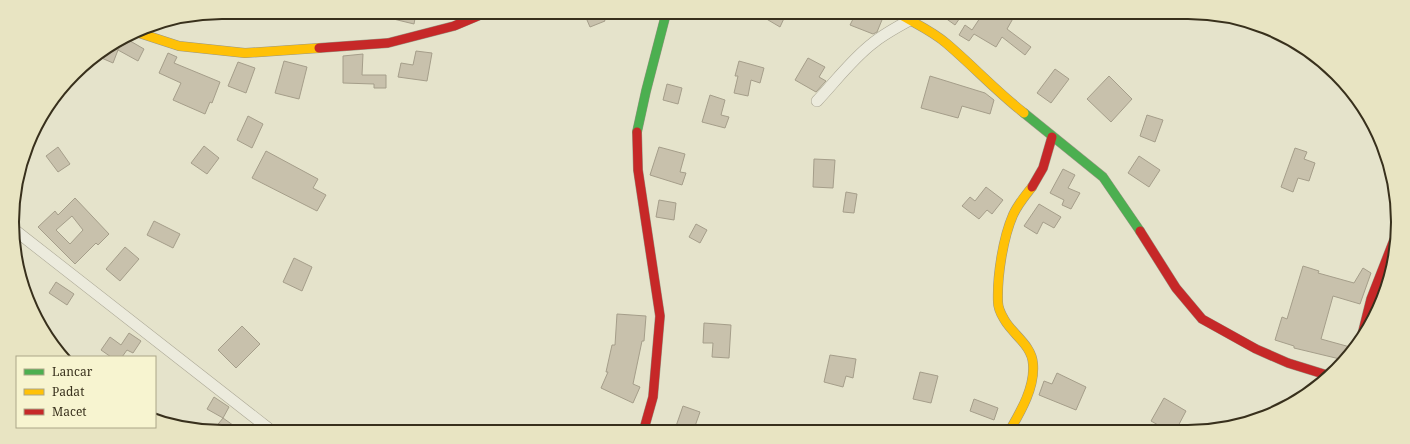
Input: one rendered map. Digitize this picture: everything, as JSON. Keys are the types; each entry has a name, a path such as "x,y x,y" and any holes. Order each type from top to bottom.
{"street":[{"path":"143,35 179,46 245,53 388,43 454,26 471,19"},
{"path":"645,425 653,397 660,316 638,170 638,132 646,91 665,19"},
{"path":"817,101 872,43 903,19"},
{"path":"908,19 931,32 944,42 970,64 1004,97 1103,177 1176,288 1202,320 1288,363 1323,374"},
{"path":"1013,425 1032,382 1033,369 1032,356 1003,318 998,303 1002,259 1010,223 1017,207 1041,173 1052,137"},
{"path":"19,233 264,425"},
{"path":"1366,321 1371,299 1388,256"}],"building":[{"path":"393,19 415,19 414,24"},
{"path":"587,19 604,19 605,21 590,27"},
{"path":"766,19 784,19 780,27"},
{"path":"853,19 882,19 877,32 873,34 850,25"},
{"path":"947,19 959,19 955,25"},
{"path":"979,19 1013,19 1007,29 1031,47 1025,55 1002,37 996,47 974,34 969,41 959,35 965,25 972,30"},
{"path":"130,41 144,49 138,61 118,50 120,46"},
{"path":"115,49 118,50 113,63 102,58"},
{"path":"416,51 432,53 427,81 398,77 401,63 413,65"},
{"path":"168,53 177,57 174,63 220,82 212,103 210,102 205,114 173,100 181,83 159,73"},
{"path":"363,54 362,75 386,75 386,88 374,88 374,84 343,83 343,56"},
{"path":"808,58 825,67 819,77 826,81 816,92 795,80"},
{"path":"284,61 307,67 299,99 275,93"},
{"path":"739,61 764,68 760,83 751,80 748,96 734,93 738,76 735,76"},
{"path":"238,62 255,68 246,93 228,86"},
{"path":"1055,69 1069,79 1051,103 1037,93"},
{"path":"930,76 985,93 994,100 990,114 962,106 958,118 921,108"},
{"path":"1109,76 1132,99 1111,122 1087,99"},
{"path":"667,84 682,88 678,104 663,100"},
{"path":"710,95 725,100 721,115 729,117 725,128 702,122"},
{"path":"1147,115 1163,120 1155,142 1140,136"},
{"path":"248,116 263,124 252,148 237,140"},
{"path":"204,146 219,158 207,174 191,163"},
{"path":"58,147 70,164 58,172 46,156"},
{"path":"659,147 685,154 680,172 686,173 682,185 650,175"},
{"path":"1295,148 1307,152 1304,159 1315,163 1309,181 1298,178 1293,192 1281,187"},
{"path":"266,151 318,179 313,188 326,195 317,211 252,178"},
{"path":"1139,156 1160,170 1149,187 1128,173"},
{"path":"814,159 835,160 833,188 813,187"},
{"path":"1063,169 1075,175 1068,188 1080,193 1071,209 1062,205 1064,200 1050,193"},
{"path":"986,187 1003,200 992,214 987,210 979,219 962,206 970,197 975,201"},
{"path":"846,192 857,194 854,213 843,212"},
{"path":"75,198 109,234 98,245 96,243 75,264 38,227 55,211 58,215","holes":["72,216 83,230 70,244 56,230"]},
{"path":"659,200 676,203 674,220 656,217"},
{"path":"1039,204 1061,217 1054,228 1043,222 1037,234 1024,226"},
{"path":"154,221 180,234 173,248 147,235"},
{"path":"696,224 707,230 700,243 689,237"},
{"path":"125,247 139,259 120,281 106,269"},
{"path":"294,258 312,267 302,291 283,282"},
{"path":"1303,266 1319,271 1318,273 1354,283 1363,268 1371,273 1360,304 1333,296 1321,339 1349,347 1339,359 1294,348 1294,346 1275,340 1282,317 1287,319"},
{"path":"56,282 74,294 67,305 49,293"},
{"path":"617,314 646,316 644,341 642,341 633,384 640,387 633,403 601,388 608,372 606,372 612,345 615,345"},
{"path":"704,323 731,325 729,358 712,357 713,343 703,343"},
{"path":"242,326 260,344 236,368 218,350"},
{"path":"129,333 141,341 133,353 127,350 123,356 110,356 101,350 110,337 121,345"},
{"path":"830,355 856,359 853,378 846,376 843,387 824,382"},
{"path":"920,372 938,376 931,403 913,399"},
{"path":"1057,373 1086,387 1076,410 1039,395 1044,381 1052,384"},
{"path":"214,397 229,407 223,418 207,409"},
{"path":"1164,398 1186,411 1179,425 1158,425 1151,421"},
{"path":"974,399 998,408 994,420 970,411"},
{"path":"683,406 700,412 695,425 676,425"},
{"path":"223,418 233,425 222,425 217,425"}],"traffic: fast":[{"path":"637,132 665,19"},
{"path":"1024,113 1103,177 1140,231"}],"traffic: slow":[{"path":"908,19 930,31 956,51 1024,113"},
{"path":"143,34 179,46 245,53 319,48"},
{"path":"1013,425 1023,407 1030,390 1033,364 1029,351 1000,311 998,292 1001,257 1009,224 1017,207 1032,187"}],"traffic: jam":[{"path":"319,48 388,43 454,26 471,19"},
{"path":"637,132 638,170 660,316 653,397 645,425"},
{"path":"1032,187 1043,168 1052,137"},
{"path":"1140,231 1176,288 1202,319 1256,349 1288,363 1323,374"},
{"path":"1366,321 1371,299 1388,256"}]}
